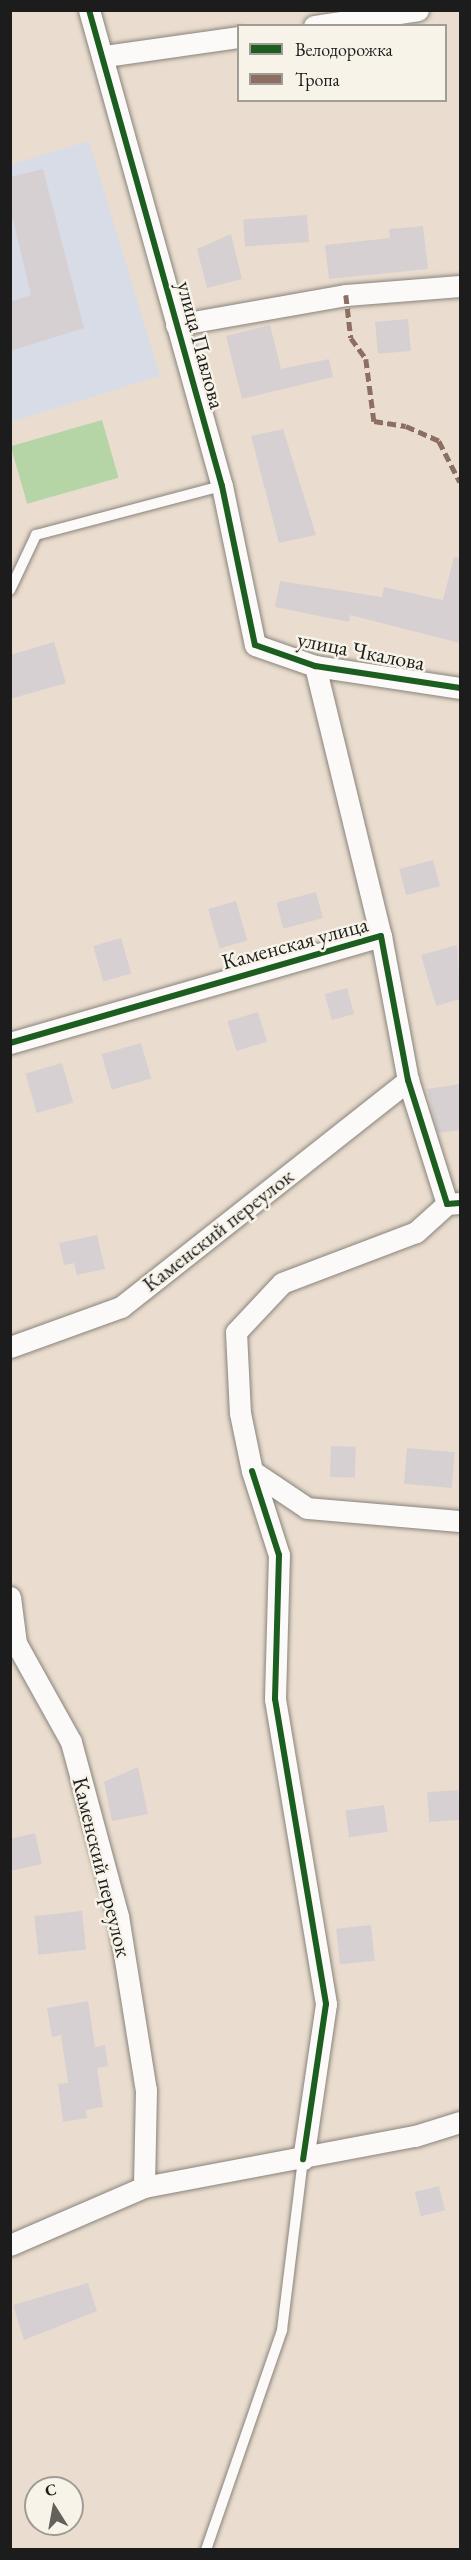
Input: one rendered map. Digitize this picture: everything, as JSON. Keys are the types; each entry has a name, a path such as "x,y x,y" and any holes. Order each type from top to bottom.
{"street":[{"name":"улица Павлова","path":"89,10 105,56 176,325 222,486 255,645"},
{"path":"327,24 417,10"},
{"path":"105,56 237,37"},
{"path":"176,325 346,295 460,286"},
{"name":"улица Чкалова","path":"255,645 315,666 460,688"},
{"path":"315,666 381,936"},
{"name":"Каменская улица","path":"10,1043 381,936 408,1080 454,1204"},
{"name":"Каменский переулок","path":"10,1347 121,1307 408,1080"},
{"path":"303,2159 326,2004 275,1700 279,1555 252,1472 240,1413 236,1332 282,1283 416,1232 454,1204"},
{"path":"252,1472 308,1508 460,1521"},
{"name":"Каменский переулок","path":"10,1597 13,1644 71,1742 118,1916 146,2090 144,2187"},
{"path":"10,2245 144,2187 303,2159 460,2122"}],"lane":[{"path":"10,590 36,535 222,486"},
{"path":"206,2550 282,2330 303,2159"}],"shaded area":[{"path":"89,141 160,376 11,422 11,164"}],"green space":[{"path":"102,420 119,478 27,504 11,446"}],"building":[{"path":"43,169 84,328 10,351 10,302 31,295 10,207 10,177"},
{"path":"307,215 309,242 245,246 243,219"},
{"path":"423,226 428,269 329,279 325,245 390,238 389,229"},
{"path":"231,234 242,279 207,288 197,249"},
{"path":"408,319 411,351 378,354 375,322"},
{"path":"270,325 281,369 329,359 333,377 242,399 226,336"},
{"path":"283,429 316,535 279,543 251,436"},
{"path":"454,557 460,558 460,643 350,615 349,622 275,607 280,581 382,597 384,587 443,600"},
{"path":"54,642 66,683 10,699 10,655"},
{"path":"433,860 440,886 406,895 399,869"},
{"path":"316,892 323,918 283,929 276,903"},
{"path":"236,901 247,940 219,948 208,909"},
{"path":"121,938 131,974 103,982 93,946"},
{"path":"457,945 460,999 436,1006 421,955"},
{"path":"347,988 354,1014 332,1020 325,994"},
{"path":"258,1012 267,1042 236,1051 227,1021"},
{"path":"141,1043 151,1079 112,1090 102,1054"},
{"path":"62,1063 73,1102 37,1113 25,1073"},
{"path":"460,1084 460,1130 438,1133 427,1089"},
{"path":"97,1235 105,1269 77,1275 74,1263 64,1265 59,1243"},
{"path":"331,1446 356,1447 355,1478 330,1477"},
{"path":"407,1448 455,1452 452,1488 404,1484"},
{"path":"138,1767 148,1814 112,1821 104,1782"},
{"path":"458,1790 460,1820 429,1822 427,1792"},
{"path":"384,1805 388,1832 349,1837 345,1810"},
{"path":"35,1833 42,1864 10,1871 10,1839"},
{"path":"82,1911 86,1950 38,1955 34,1916"},
{"path":"371,1925 375,1961 340,1964 336,1929"},
{"path":"88,2001 95,2047 105,2045 108,2066 97,2068 103,2107 86,2110 87,2118 63,2122 58,2084 68,2083 61,2035 52,2037 47,2008"},
{"path":"439,2186 445,2210 421,2216 415,2192"},
{"path":"88,2283 97,2311 24,2340 13,2305"}],"marked path":[{"path":"346,295 351,338 366,359 374,421 406,426 439,441 460,482"}],"cycle path":[{"path":"89,10 222,486 255,645 315,666 460,688"},
{"path":"10,1043 381,936 408,1080 447,1204 460,1203"},
{"path":"252,1471 279,1555 275,1699 326,2004 303,2159"}]}
